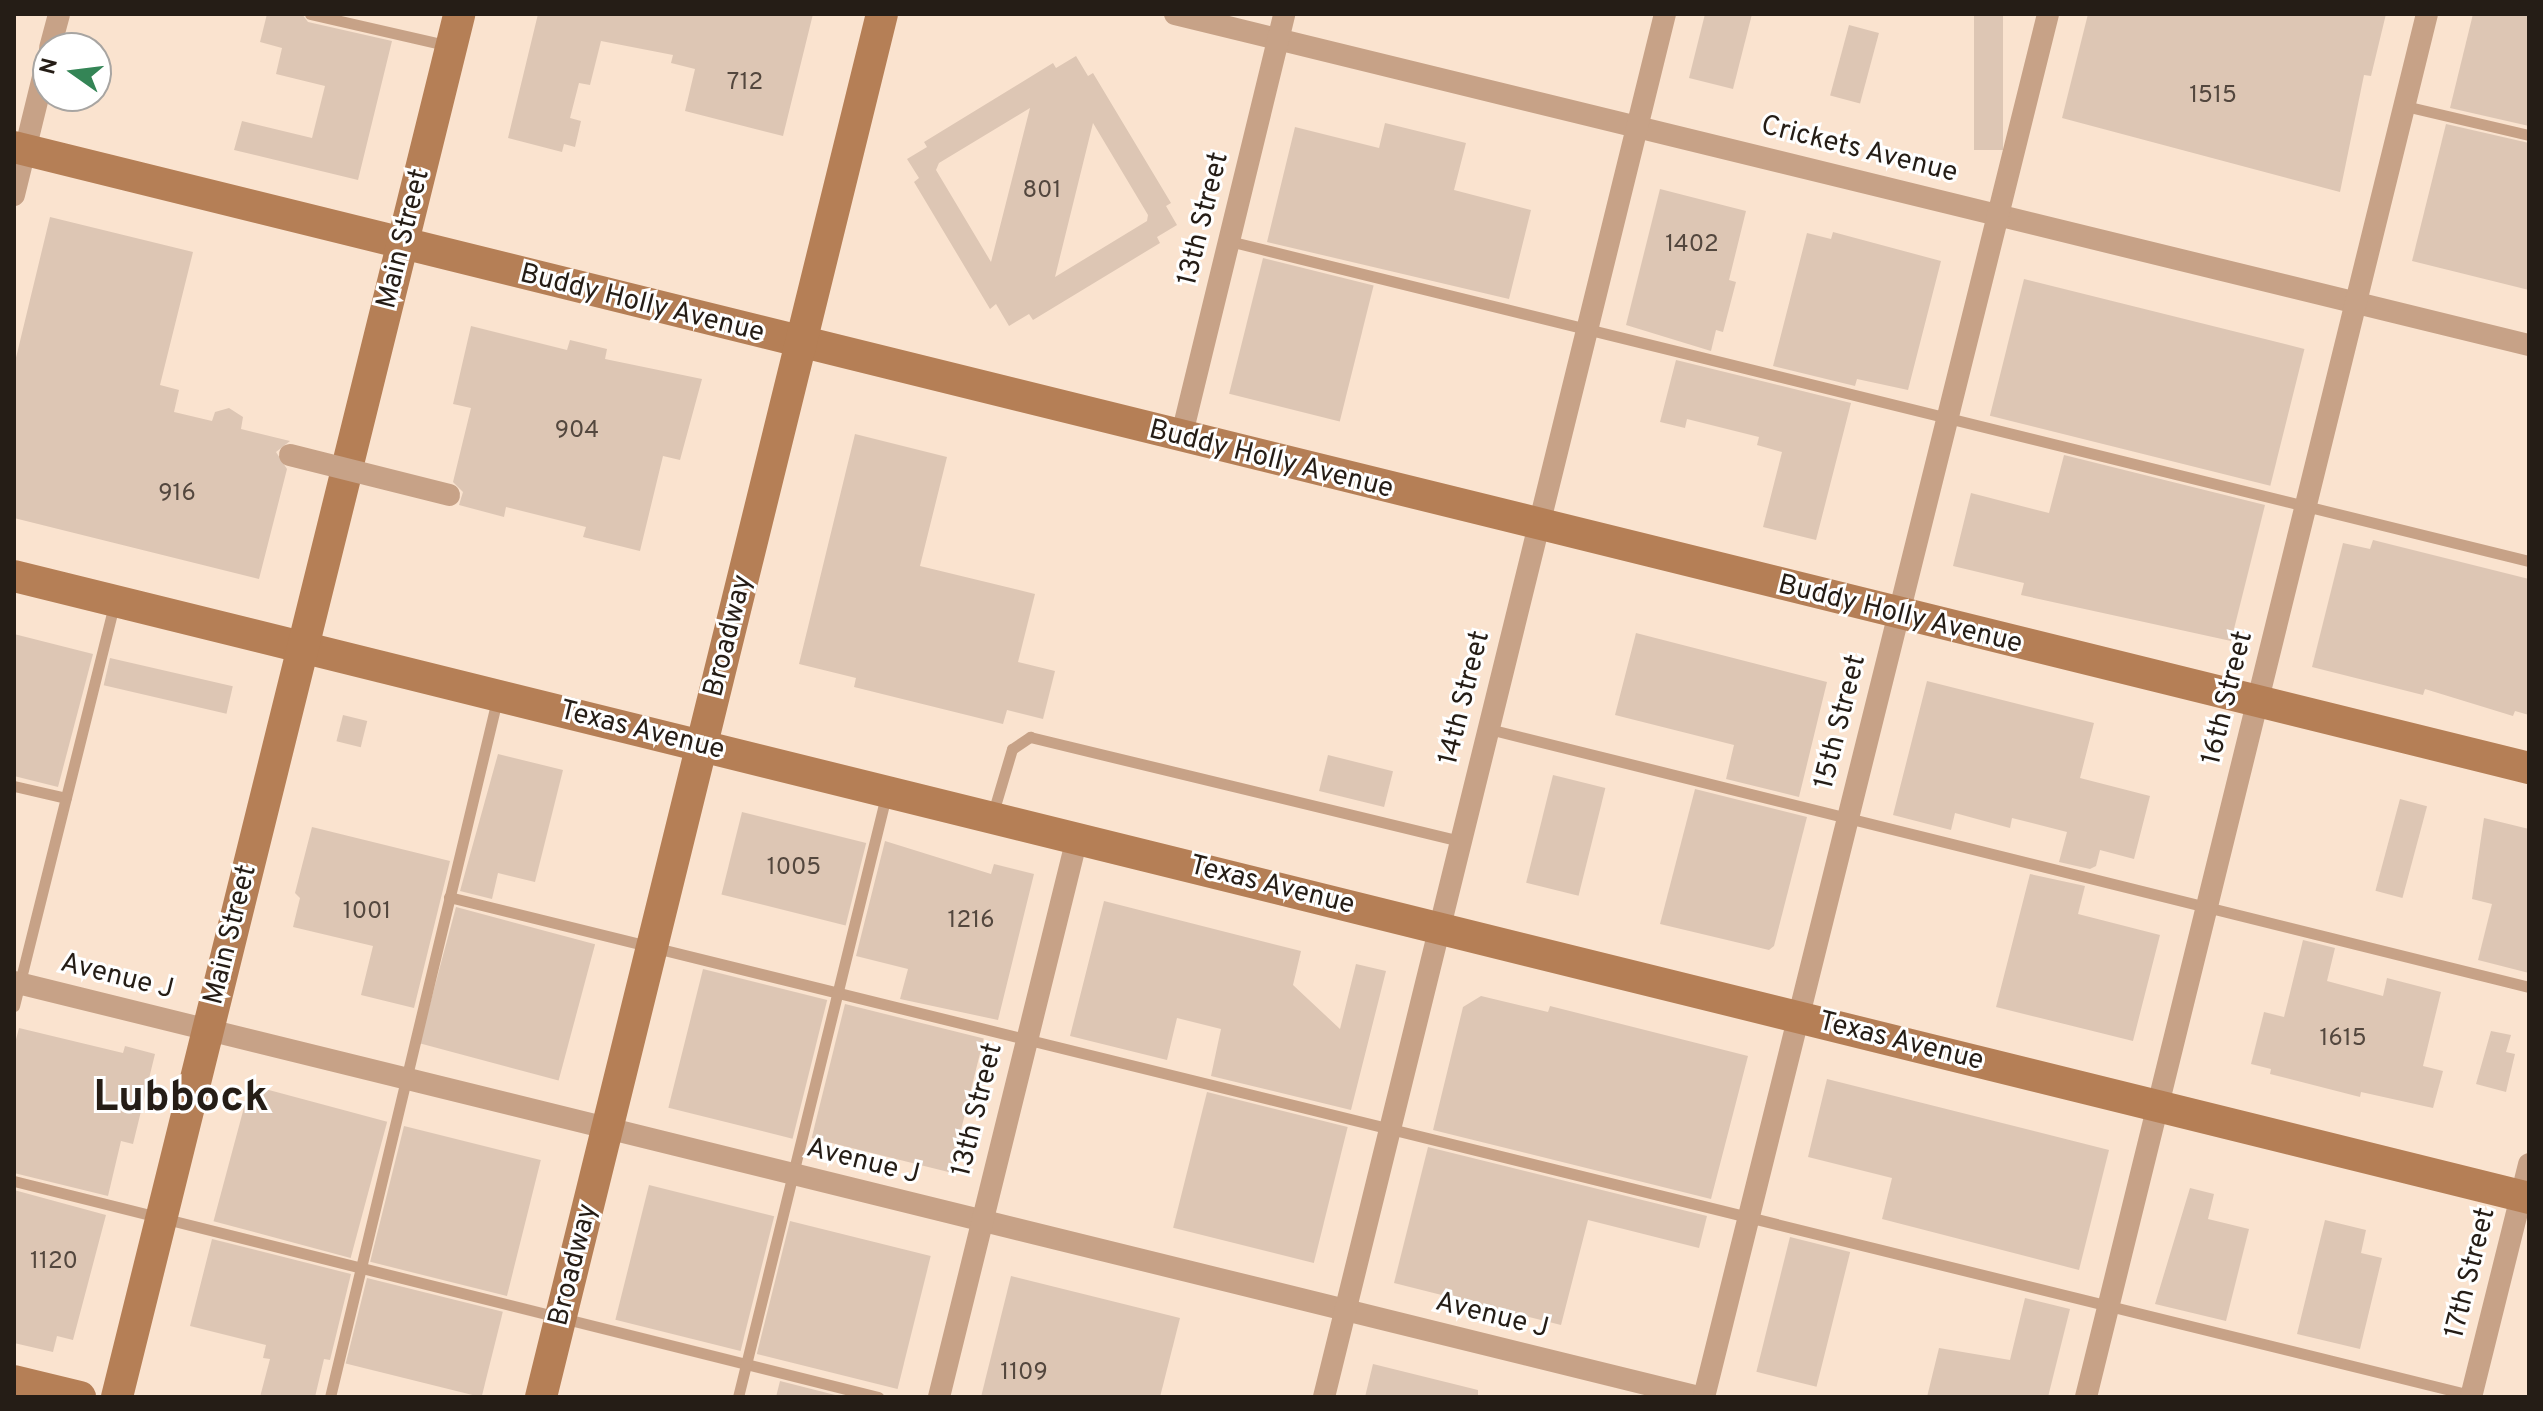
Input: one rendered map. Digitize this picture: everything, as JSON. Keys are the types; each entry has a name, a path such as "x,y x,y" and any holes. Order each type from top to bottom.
{"main road":[{"name":"Main Street","path":"117,1397 459,14"},
{"name":"Broadway","path":"541,1397 882,14"},
{"name":"Buddy Holly Avenue","path":"20,148 1181,438 2529,768"},
{"name":"Texas Avenue","path":"14,576 2525,1197"},
{"path":"14,1381 80,1397"}],"street":[{"name":"Crickets Avenue","path":"1175,14 2529,345"},
{"name":"13th Street","path":"1181,438 1284,14"},
{"name":"14th Street","path":"1324,1397 1665,14"},
{"name":"16th Street","path":"2086,1397 2427,14"},
{"name":"15th Street","path":"1701,1397 1998,215 2043,15"},
{"path":"14,195 20,148 32,109"},
{"path":"290,455 449,495"},
{"name":"13th Street","path":"939,1397 1077,838"},
{"name":"Avenue J","path":"17,982 607,1130 1701,1397"},
{"name":"17th Street","path":"2474,1396 2525,1197 2529,1164"}],"lane":[{"path":"310,14 451,46"},
{"path":"2405,106 2529,135"},
{"path":"1229,241 2529,561"},
{"path":"14,1006 17,982 115,601"},
{"path":"330,1397 498,695"},
{"path":"1489,729 2529,987"},
{"path":"992,817 1012,749 1030,737 1461,841"},
{"path":"14,786 66,798"},
{"path":"738,1397 888,791"},
{"path":"449,897 2474,1396"},
{"path":"14,1181 878,1397"}],"building":[{"path":"267,14 302,14 308,22 392,41 358,180 234,150 242,121 312,138 325,86 276,74 282,48 260,42"},
{"path":"538,14 813,14 783,136 685,111 695,69 671,63 673,55 601,41 590,85 579,83 570,118 581,121 575,147 564,144 562,152 508,138"},
{"path":"1705,14 1752,14 1733,89 1689,78"},
{"path":"1974,14 2003,14 2003,150 1974,150"},
{"path":"2088,14 2386,14 2371,76 2364,75 2340,192 2062,118"},
{"path":"2473,14 2529,14 2529,126 2450,108"},
{"path":"1849,25 1879,33 1860,104 1830,96"},
{"path":"1076,56 1088,76 1093,73 1171,203 1166,206 1177,225 1157,237 1160,243 1033,320 1029,314 1009,326 996,304 990,309 914,182 919,178 907,159 927,147 924,142 1053,63 1056,68","holes":["1030,108 991,262 936,170 939,163","1093,123 1148,215 1147,221 1055,277"]},
{"path":"1385,123 1466,143 1454,190 1531,210 1509,299 1267,242 1295,127 1379,148"},
{"path":"2446,124 2529,143 2529,290 2412,261"},
{"path":"1660,189 1746,211 1729,280 1736,282 1723,332 1716,330 1711,351 1626,325"},
{"path":"50,217 193,252 160,385 179,390 174,412 212,421 215,412 229,408 243,417 241,429 290,441 276,452 287,469 259,579 14,518 14,366"},
{"path":"1833,232 1941,261 1908,390 1857,379 1855,386 1773,366 1807,233 1831,239"},
{"path":"1263,258 1374,286 1340,421 1229,394"},
{"path":"2024,279 2304,349 2270,486 1990,416"},
{"path":"471,326 567,350 570,340 607,349 605,359 702,379 680,460 663,456 640,551 583,537 586,527 506,507 504,517 459,505 463,492 453,482 471,408 453,404"},
{"path":"1676,360 1851,403 1816,540 1763,527 1782,452 1757,445 1759,437 1687,419 1685,428 1660,422"},
{"path":"855,434 947,457 920,566 1035,594 1018,662 1055,671 1043,719 1007,710 1003,724 854,687 856,678 799,664"},
{"path":"2064,455 2265,505 2231,641 2021,595 2024,583 1953,566 1971,493 2049,513"},
{"path":"2373,540 2529,579 2529,715 2515,711 2513,716 2425,689 2423,695 2312,667 2343,543 2370,549"},
{"path":"1636,633 1827,682 1799,797 1726,779 1734,745 1615,715"},
{"path":"14,634 93,654 58,787 14,776"},
{"path":"110,658 233,686 226,714 104,685"},
{"path":"1927,681 2094,723 2080,778 2150,796 2134,859 2100,850 2096,866 2090,869 2059,862 2067,832 2012,818 2010,828 1955,813 1951,830 1893,815"},
{"path":"343,715 367,721 361,747 336,741"},
{"path":"498,754 563,770 535,882 498,873 492,899 460,891"},
{"path":"1328,755 1393,771 1384,807 1319,791"},
{"path":"1553,775 1605,788 1579,896 1526,883"},
{"path":"1695,789 1807,817 1774,946 1769,950 1660,924"},
{"path":"2400,799 2427,806 2402,898 2375,891"},
{"path":"742,812 866,843 846,925 721,894"},
{"path":"2484,818 2529,829 2529,973 2478,960 2492,904 2472,899"},
{"path":"312,827 450,861 414,1008 361,995 373,946 293,927 300,898 295,893"},
{"path":"885,841 991,874 994,864 1034,874 998,1020 900,999 908,969 856,956"},
{"path":"2030,874 2085,886 2078,914 2160,935 2133,1041 1996,1007"},
{"path":"1104,901 1301,951 1293,985 1340,1029 1356,964 1386,971 1351,1110 1211,1076 1221,1029 1177,1018 1167,1060 1070,1036"},
{"path":"456,907 595,944 559,1080 420,1043"},
{"path":"2303,940 2335,948 2327,981 2383,996 2387,978 2441,992 2423,1066 2443,1071 2433,1108 2361,1092 2360,1097 2270,1074 2271,1069 2251,1064 2264,1012 2284,1017"},
{"path":"703,969 827,1000 793,1139 668,1108"},
{"path":"1481,996 1548,1012 1550,1006 1748,1056 1711,1199 1433,1130 1463,1007"},
{"path":"845,1004 984,1039 950,1172 812,1138"},
{"path":"19,1028 123,1053 125,1046 155,1054 133,1144 121,1141 108,1196 14,1173 14,1047"},
{"path":"2491,1031 2511,1035 2506,1052 2515,1054 2506,1092 2476,1084"},
{"path":"1827,1079 2109,1150 2079,1270 1882,1219 1892,1178 1808,1157"},
{"path":"250,1085 387,1122 351,1258 214,1221"},
{"path":"1207,1092 1348,1127 1314,1263 1173,1228"},
{"path":"404,1126 541,1160 507,1296 370,1262"},
{"path":"1428,1147 1707,1216 1699,1248 1588,1220 1561,1325 1394,1283"},
{"path":"649,1185 774,1216 741,1351 615,1320"},
{"path":"2190,1188 2214,1194 2208,1219 2249,1229 2226,1321 2155,1304"},
{"path":"14,1190 106,1215 73,1340 57,1336 53,1352 14,1343"},
{"path":"2325,1220 2366,1230 2361,1253 2382,1258 2360,1349 2297,1334"},
{"path":"790,1221 931,1256 898,1389 757,1354"},
{"path":"1790,1237 1850,1252 1817,1387 1756,1372"},
{"path":"212,1239 351,1274 330,1360 324,1359 315,1397 260,1397 270,1359 263,1358 266,1345 190,1326"},
{"path":"1011,1276 1180,1318 1160,1397 981,1397"},
{"path":"367,1278 503,1312 482,1397 346,1363"},
{"path":"2025,1298 2070,1309 2048,1397 1927,1397 1939,1348 2010,1360"},
{"path":"1373,1364 1478,1390 1478,1397 1365,1397"},
{"path":"780,1381 843,1397 776,1397"}],"district":[{"name":"Lubbock","path":"181,1099"}]}
